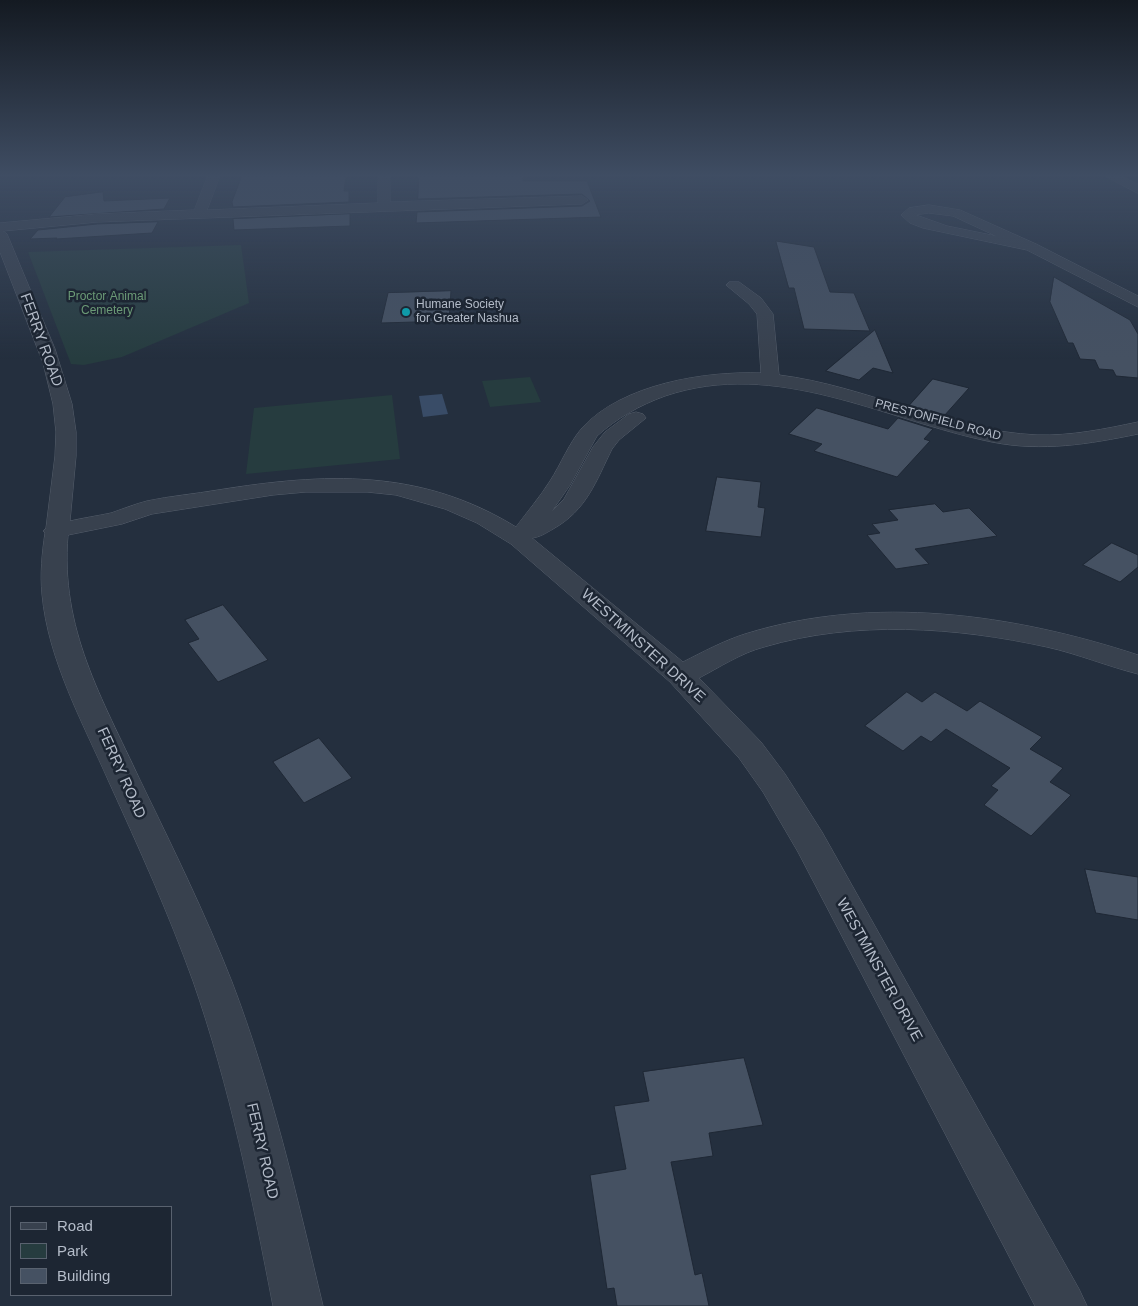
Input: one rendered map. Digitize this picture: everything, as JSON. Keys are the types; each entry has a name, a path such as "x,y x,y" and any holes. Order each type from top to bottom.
{"street":[{"name":"FERRY ROAD","path":"1,237 57,377 66,429 65,472 57,521 53,565 59,619 86,694 194,936 225,1012 247,1088 298,1306"},
{"path":"985,237 1031,246"},
{"path":"1010,237 1138,302"},
{"path":"734,285 755,301 764,314 770,378"},
{"name":"PRESTONFIELD ROAD","path":"519,539 558,517 573,503 603,447 624,425 654,407 696,391 770,378 816,386 993,436 1048,442 1076,440 1138,428"},
{"name":"WESTMINSTER DRIVE","path":"57,521 114,519 148,508 273,488 324,484 367,485 396,488 453,504 485,518 519,539 680,676 750,750 805,833 1062,1306"},
{"path":"680,676 755,640 797,630 837,624 870,622 950,624 1040,636 1079,645 1138,665"}],"green space":[{"name":"Proctor Animal Cemetery","path":"241,245 249,303 122,357 84,365 71,364 28,252"},
{"path":"530,377 541,402 490,407 482,381"},
{"path":"392,395 400,459 246,474 254,408"}],"water":[{"path":"442,394 448,414 423,417 419,396"}],"building":[{"path":"32,237 89,237 56,239 30,239"},
{"path":"776,241 814,247 830,292 854,293 870,331 804,329 794,288 789,288"},
{"path":"1054,277 1130,320 1138,334 1138,378 1116,376 1113,370 1099,369 1095,360 1080,359 1073,343 1068,343 1050,302"},
{"name":"Humane Society for Greater Nashua","path":"451,291 449,321 381,323 388,293"},
{"path":"875,330 893,373 873,368 859,380 826,371"},
{"path":"933,379 969,388 944,416 909,406"},
{"path":"817,408 888,429 898,418 933,429 924,439 930,441 897,477 814,451 822,444 789,434"},
{"path":"717,477 761,482 758,507 765,508 761,537 706,531"},
{"path":"935,504 943,512 969,508 997,536 915,549 929,564 896,569 867,535 880,533 872,524 898,520 889,510"},
{"path":"1112,543 1138,555 1138,567 1120,582 1083,565"},
{"path":"223,605 268,660 218,682 188,643 199,639 185,620"},
{"path":"907,692 922,702 935,692 967,711 980,701 1042,737 1030,749 1063,768 1050,782 1071,795 1031,836 984,805 998,790 991,786 1010,768 946,729 931,742 921,736 903,751 865,726"},
{"path":"319,738 352,778 304,803 273,762"},
{"path":"1085,869 1138,877 1138,920 1096,913"},
{"path":"744,1058 763,1125 709,1133 713,1156 671,1162 695,1275 702,1273 709,1306 617,1306 614,1288 607,1289 590,1175 626,1169 614,1106 649,1101 643,1072"}],"place":[{"name":"Humane Society for Greater Nashua","path":"406,312"}]}
